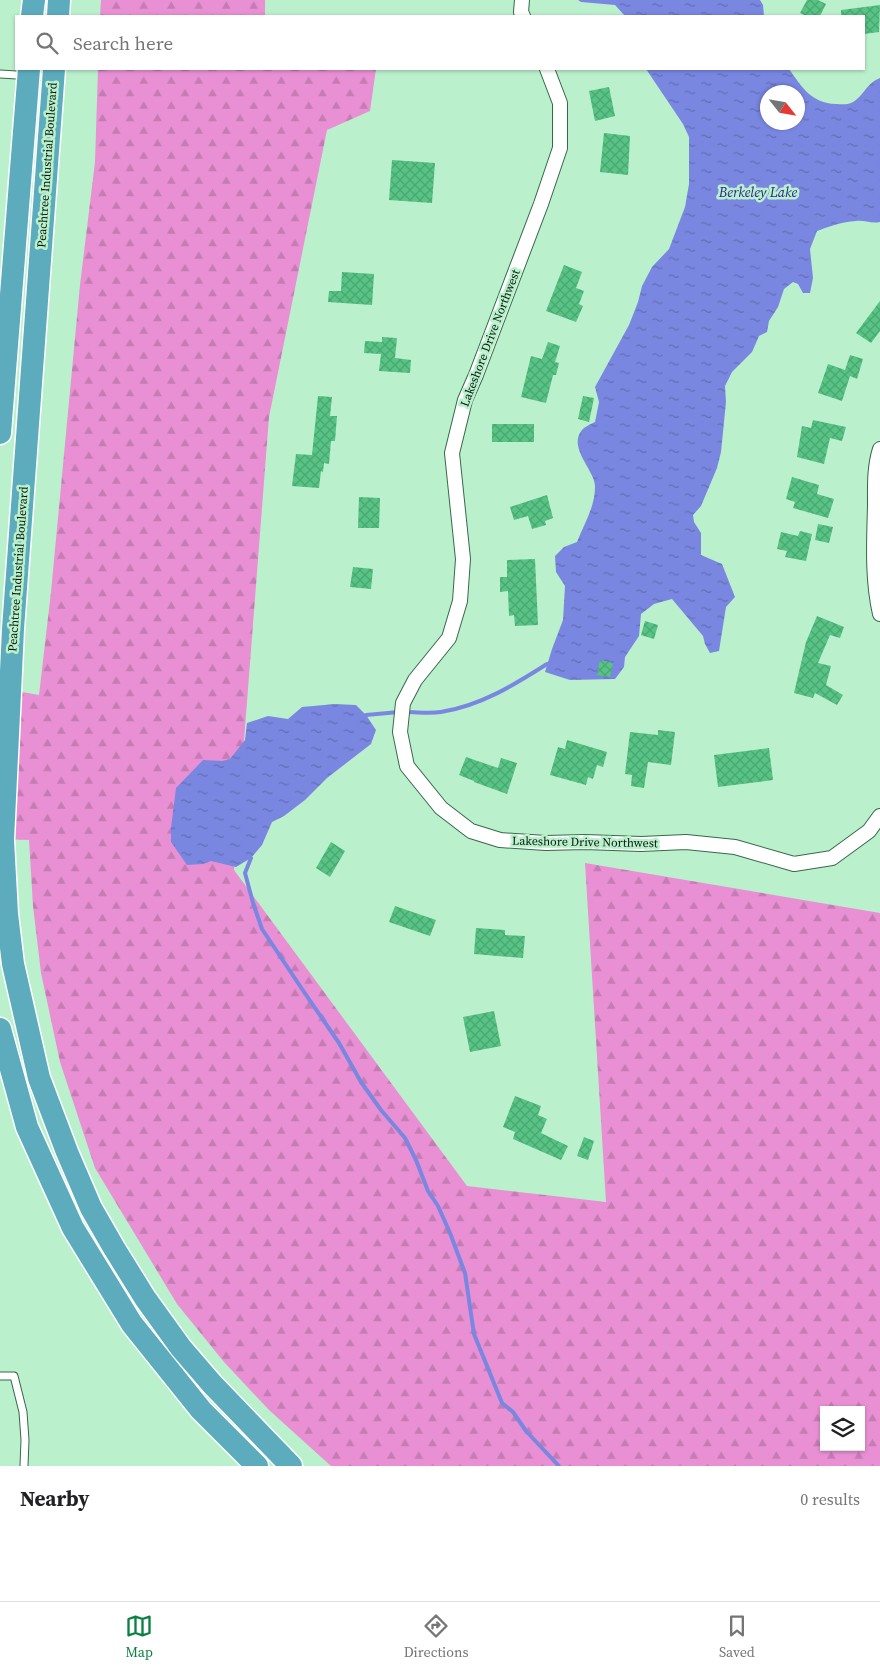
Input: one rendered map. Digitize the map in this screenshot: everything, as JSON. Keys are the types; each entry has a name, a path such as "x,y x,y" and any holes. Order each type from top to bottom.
{"highway":[{"path":"32,15 34,0"},
{"path":"58,15 59,0"},
{"name":"Peachtree Industrial Boulevard","path":"0,433 28,72"},
{"name":"Peachtree Industrial Boulevard","path":"53,73 6,652 3,840 7,914 13,964 39,1078 91,1208 145,1298 181,1348 212,1384 291,1466"},
{"path":"0,1029 27,1128 73,1228 132,1324 201,1410 257,1466"}],"street":[{"path":"522,0 522,15"},
{"name":"Lakeshore Drive Northwest","path":"547,70 560,103 560,148 541,204 465,400 460,418 452,453 463,559 460,601 449,638 416,680 403,703 400,732 406,766 441,808 471,832 500,840 545,843 641,844 686,842 735,848 794,864 832,858 869,831 880,816"},
{"path":"880,449 876,462 874,540 880,614"}],"lane":[{"path":"0,74 53,73"},
{"path":"0,1376 14,1376 23,1412 24,1466"}],"green space":[{"path":"101,0 265,0 265,15 100,15"},
{"path":"98,70 376,70 370,111 327,130 269,417 234,870 467,1186 606,1202 585,863 880,913 880,1466 331,1466 269,1410 224,1362 177,1304 95,1168 60,1062 41,973 33,906 29,840 0,839 0,688 39,695 51,592 80,285 95,162"}],"water":[{"path":"578,0 760,0 763,5 764,15 624,15 615,5 581,2"},
{"name":"Berkeley Lake","path":"647,70 790,70 801,85 760,85 760,130 805,130 805,90 820,101 849,104 855,101 871,84 880,78 880,222 859,221 836,224 817,231 810,249 813,278 810,293 803,293 798,284 793,282 784,289 778,307 769,321 767,332 759,336 752,352 732,372 725,386 726,402 721,452 717,468 701,506 693,515 694,522 701,533 701,555 722,564 735,597 726,607 719,651 710,653 703,636 672,599 654,604 641,614 639,636 625,657 624,667 615,679 570,680 545,672 563,620 565,586 556,572 555,556 564,547 577,542 595,494 594,481 580,452 578,437 583,429 595,422 599,402 595,387 629,325 642,286 652,267 669,249 685,207 689,184 689,137 683,124"},
{"path":"335,704 356,705 366,715 376,730 371,744 327,778 305,800 284,816 272,822 262,845 251,858 236,867 211,861 203,864 187,865 171,842 176,788 203,760 222,761 230,759 245,740 247,723 268,716 288,719 302,707"}],"building":[{"path":"807,0 818,0 826,4 820,15 804,15 800,13"},
{"path":"880,5 879,32 865,34 865,15 841,15 841,10"},
{"path":"609,87 615,116 595,121 589,91"},
{"path":"604,133 630,136 628,175 600,172"},
{"path":"392,160 435,163 432,203 389,200"},
{"path":"564,265 582,272 576,288 584,291 579,304 583,306 576,322 546,311"},
{"path":"342,272 374,274 372,305 328,302 329,291 341,291"},
{"path":"880,301 880,331 871,343 856,333"},
{"path":"382,337 397,338 395,358 411,360 410,373 379,371 381,354 364,353 365,341 382,342"},
{"path":"548,342 560,346 555,362 559,363 556,375 553,375 546,403 521,397 531,356 542,359"},
{"path":"850,355 863,359 857,379 850,376 842,401 818,393 828,364 845,370"},
{"path":"318,396 332,397 330,416 337,416 335,441 331,441 329,464 324,463 319,488 292,486 296,454 312,455"},
{"path":"583,396 594,398 589,422 578,419"},
{"path":"813,420 846,427 842,441 830,438 824,464 797,457 802,426 811,428"},
{"path":"492,424 534,424 534,442 492,442"},
{"path":"792,477 819,485 817,494 834,499 828,518 793,508 795,502 786,499"},
{"path":"547,495 553,518 545,521 546,525 532,529 528,516 514,520 510,507"},
{"path":"359,497 380,498 379,528 358,528"},
{"path":"818,524 833,527 829,543 815,540"},
{"path":"800,531 812,534 806,561 785,557 787,551 777,549 781,532 798,536"},
{"path":"535,559 538,625 515,626 514,615 509,616 508,591 500,592 500,577 507,577 507,560"},
{"path":"353,567 373,569 371,589 350,587"},
{"path":"817,616 844,627 840,638 830,635 818,663 831,666 826,685 843,695 837,705 815,693 813,698 794,693 806,642"},
{"path":"645,621 658,625 654,639 641,635"},
{"path":"600,660 613,663 610,677 597,675"},
{"path":"658,730 675,732 671,765 648,762 644,788 631,786 632,775 625,774 630,732 658,735"},
{"path":"567,740 607,752 603,767 597,765 593,779 588,777 586,785 550,775 558,747 565,749"},
{"path":"769,748 773,780 718,787 714,755"},
{"path":"466,757 498,768 501,758 517,763 507,794 459,775"},
{"path":"331,842 345,851 330,877 316,868"},
{"path":"395,906 436,920 430,936 389,922"},
{"path":"476,928 505,930 505,935 525,936 523,958 474,954"},
{"path":"494,1011 501,1046 470,1052 463,1017"},
{"path":"515,1096 541,1106 538,1115 547,1119 541,1133 568,1146 561,1160 513,1139 515,1132 503,1127"},
{"path":"584,1137 594,1141 588,1160 577,1156"}],"waterway":[{"path":"406,712 437,713 469,705 496,694 547,664"},
{"path":"366,715 399,712"},
{"path":"251,858 245,873 262,929 339,1043 361,1082 381,1110 405,1138 428,1191 438,1206 465,1273 474,1334 502,1403 513,1412 526,1431 559,1466"}]}
